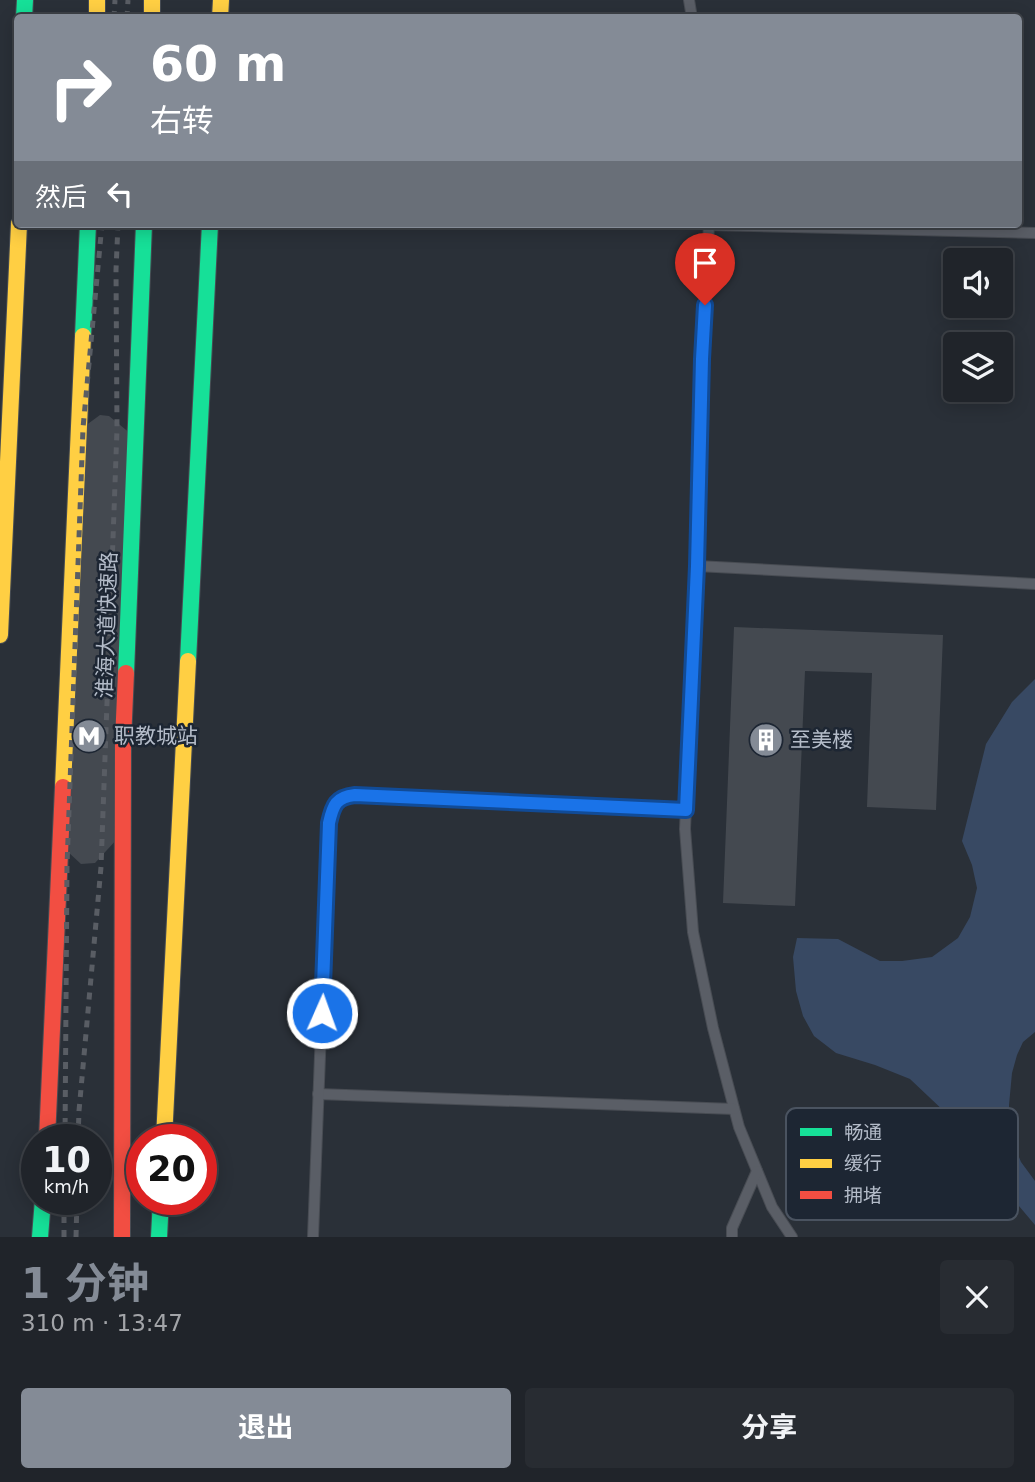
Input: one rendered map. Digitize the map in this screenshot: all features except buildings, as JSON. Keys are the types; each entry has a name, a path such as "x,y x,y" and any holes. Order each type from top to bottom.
{"highway":[{"path":"0,635 19,228"},
{"name":"淮海大道快速路","path":"48,1124 88,228"},
{"name":"淮海大道快速路","path":"122,1237 123,741 144,228"},
{"path":"165,1124 210,228"},
{"path":"40,1237 42,1215"},
{"path":"159,1237 160,1215"}],"lane":[{"path":"709,228 685,829 693,932 713,1028 739,1127 772,1207 792,1237"},
{"path":"854,228 1035,233"},
{"path":"697,566 1035,584"},
{"path":"313,1237 329,823 335,804 345,796 355,795 686,810"},
{"path":"318,1094 734,1109"},
{"path":"732,1237 732,1228 757,1171"}],"water":[{"path":"1035,679 1035,1032 1023,1042 1017,1055 1012,1073 1009,1108 941,1108 910,1079 836,1053 814,1036 803,1016 796,991 793,957 797,938 838,939 880,961 902,961 932,957 958,938 970,917 977,888 972,865 962,841 986,744 1012,702"},
{"path":"1018,1155 1035,1181 1035,1225 1018,1205"}],"railway":[{"path":"114,14 115,0"},
{"path":"127,14 128,0"},
{"path":"65,1124 67,866 83,428 102,228"},
{"path":"79,1124 101,867 117,429 118,228"},
{"path":"64,1215 64,1237"},
{"path":"76,1237 77,1215"}],"traffic: fast":[{"path":"24,14 25,0"},
{"path":"83,336 88,228"},
{"path":"126,673 144,228"},
{"path":"188,661 210,228"},
{"path":"40,1237 42,1215"},
{"path":"159,1237 160,1215"}],"traffic: slow":[{"path":"97,0 97,14"},
{"path":"152,0 152,14"},
{"path":"220,14 221,0"},
{"path":"0,635 19,228"},
{"path":"63,787 83,336"},
{"path":"165,1124 188,661"}],"traffic: jam":[{"path":"122,1237 123,741 126,673"},
{"path":"48,1124 63,787"}],"place":[{"name":"职教城站","path":"89,736"},
{"name":"至美楼","path":"766,740"}],"route":[{"path":"322,1013 329,823 335,804 345,796 686,810 705,305"}]}
